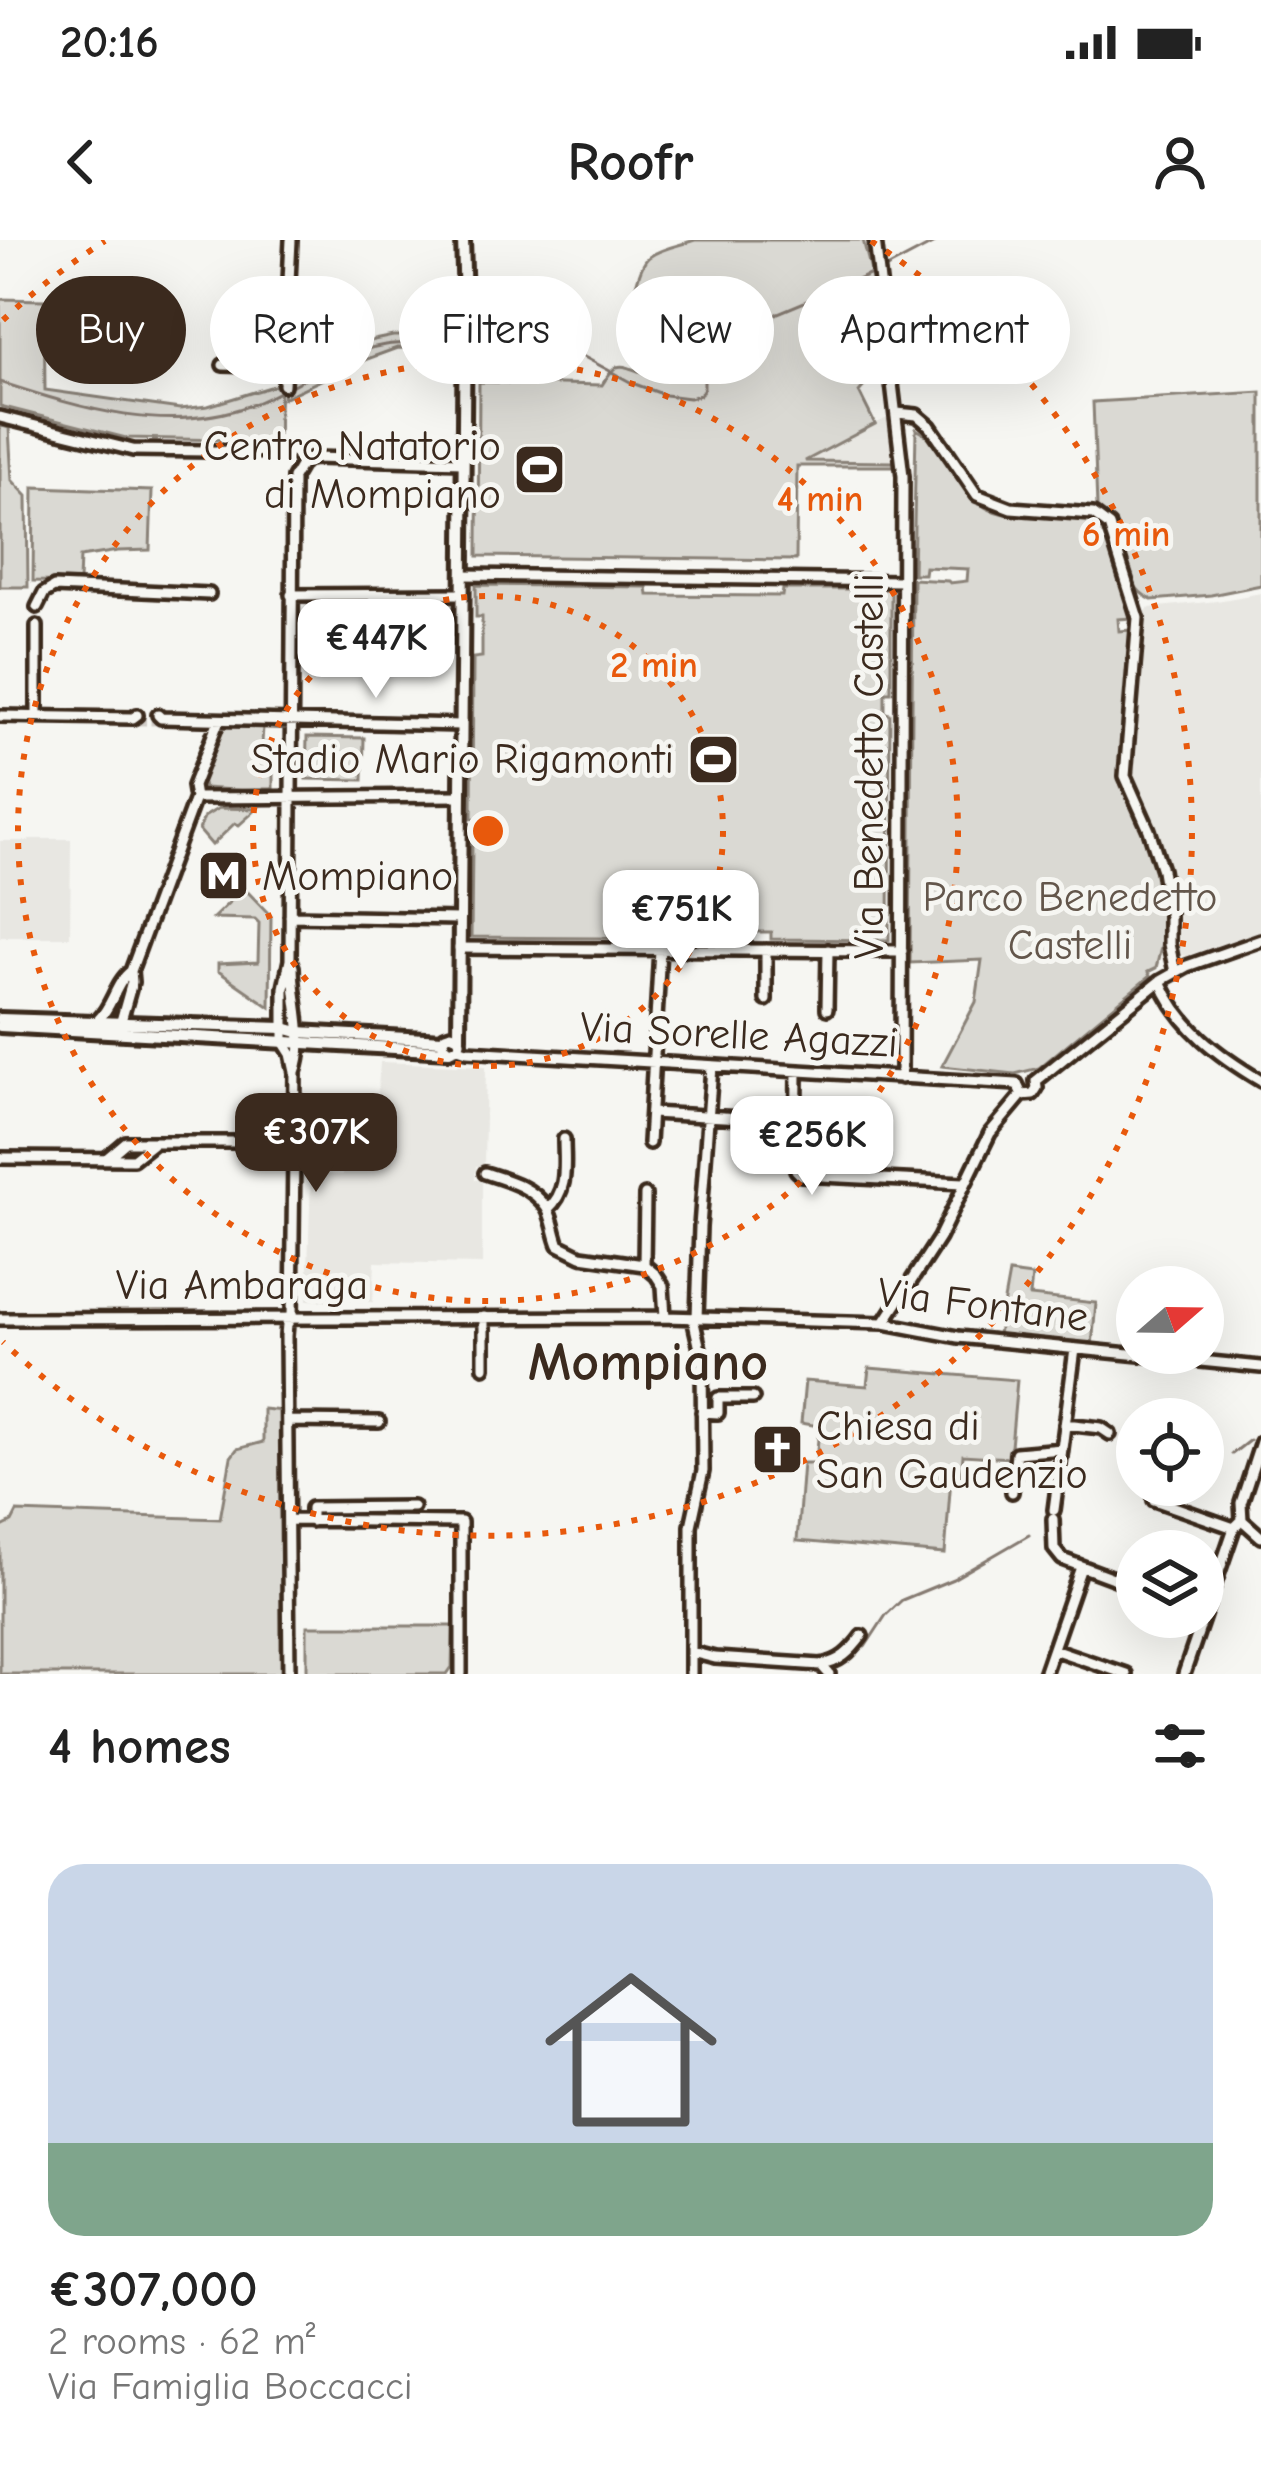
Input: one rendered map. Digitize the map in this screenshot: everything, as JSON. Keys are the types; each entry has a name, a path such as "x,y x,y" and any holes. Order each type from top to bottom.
{"street":[{"path":"289,276 291,240"},
{"path":"452,1040 459,948 467,240"},
{"name":"Via Benedetto Castelli","path":"875,240 903,476 901,1078"},
{"path":"897,413 917,415 931,426 977,495 1011,508 1094,514 1112,530 1138,618 1125,776 1162,870 1175,972"},
{"path":"0,417 133,450 293,452 303,460"},
{"path":"289,1674 287,1324 292,1318 295,1072 284,1043 284,988 290,960 293,478 303,460 313,458 464,462"},
{"path":"462,575 902,581"},
{"path":"37,607 44,593 54,587 209,594"},
{"path":"291,596 462,594"},
{"path":"37,626 37,716"},
{"path":"0,716 136,718"},
{"path":"159,718 461,725"},
{"path":"75,1030 112,1028 121,1021 131,971 219,720"},
{"path":"195,798 460,796"},
{"path":"290,916 459,919"},
{"path":"884,1323 939,1238 990,1133 1020,1089 1030,1096 1036,1091 1036,1081 1160,981 1261,940"},
{"path":"459,948 902,951"},
{"path":"649,1143 660,949"},
{"path":"766,950 766,1000"},
{"path":"827,1009 829,950"},
{"path":"290,960 298,1038 295,1072"},
{"path":"98,1020 131,971"},
{"path":"1160,981 1189,1028 1261,1082"},
{"path":"0,1022 98,1020 284,1028 298,1038"},
{"path":"0,1022 284,1043 298,1038"},
{"name":"Via Sorelle Agazzi","path":"298,1038 452,1040 466,1052 1020,1089"},
{"path":"691,1674 691,1526 704,1471 702,1358 695,1318 712,1067"},
{"path":"797,1073 796,1170 801,1175 964,1183"},
{"path":"651,1113 796,1121"},
{"path":"548,1209 560,1198 564,1185 564,1138"},
{"path":"0,1158 107,1158 126,1142 294,1142"},
{"path":"485,1173 531,1192 548,1209 560,1245 581,1256 644,1265 663,1286 665,1317"},
{"path":"644,1265 645,1195"},
{"path":"484,1317 484,1366"},
{"name":"Via Fontane","path":"665,1317 884,1323 958,1337 1261,1367"},
{"name":"Via Ambaraga","path":"0,1319 665,1317"},
{"path":"1075,1349 1053,1514 1054,1549 1062,1559 1116,1580"},
{"path":"702,1412 718,1413 718,1398 753,1398"},
{"path":"287,1421 379,1423"},
{"path":"1065,1424 1110,1433"},
{"path":"1224,1559 1261,1442"},
{"path":"1012,1492 1016,1453 1062,1449"},
{"path":"1175,1506 1238,1524 1261,1537"},
{"path":"379,1521 380,1507"},
{"path":"311,1521 311,1508 413,1507"},
{"path":"290,1520 460,1522 458,1671"},
{"path":"1044,1674 1082,1568"},
{"path":"691,1652 825,1670 862,1636"},
{"path":"1184,1674 1195,1638"},
{"path":"1053,1649 1126,1674"}],"shaded area":[{"path":"891,416 894,462 802,461 875,424"},
{"path":"1261,593 1261,931 1185,956 1173,945 1170,880 1129,765 1143,614 1149,608"},
{"path":"71,839 70,937 0,937 0,841"},
{"path":"380,1062 486,1066 484,1166 476,1166 475,1179 482,1182 482,1264 375,1262 373,1302 351,1301 351,1288 333,1287 332,1301 307,1300 311,1174 342,1175 344,1151 373,1152"}],"green space":[{"path":"695,240 863,240 872,276 798,276 798,384 866,384 859,392 875,424 805,461 894,462 894,466 797,466 796,560 478,556 479,384 602,385 616,368 616,384 774,384 774,276 639,276 649,257"},
{"path":"0,299 36,300 36,384 45,384 45,390 180,409 208,406 280,384 278,441 126,438 0,406"},
{"path":"399,336 399,348 375,356 375,340"},
{"path":"284,384 313,384 283,398"},
{"path":"1261,392 1261,585 1152,600 1133,583 1113,530 1097,507 1093,402"},
{"path":"0,425 9,428 12,480 27,496 28,587 0,587"},
{"name":"Parco Benedetto Castelli","path":"916,429 939,448 970,494 991,510 1018,516 1076,516 1101,525 1130,603 1132,618 1118,619 1119,631 1132,630 1119,775 1155,864 1165,931 1156,968 1039,1068 1015,1074 942,1066 976,1002 982,960 910,963 913,579 967,581 968,569 925,567 924,574 913,574"},
{"path":"34,487 152,491 150,550 80,557 79,582 33,581"},
{"path":"476,585 647,587 648,595 782,596 783,589 891,589 891,692 885,692 885,713 890,714 889,940 771,939 771,932 743,932 742,939 471,937 472,841 479,840 479,819 472,818 473,658 482,657"},
{"path":"221,727 263,727 262,743 273,743 273,789 204,788 202,780"},
{"path":"307,737 364,738 363,780 306,779"},
{"path":"219,808 257,809 212,845 199,830 204,817"},
{"path":"244,888 271,916 270,1007 218,971 218,964 258,962 259,923 255,919 213,918"},
{"path":"1009,1273 1032,1276 1030,1296 1096,1303 1092,1346 998,1334"},
{"path":"869,1368 1017,1380 1010,1458 963,1455 961,1478 951,1478 945,1554 797,1541 803,1463 816,1463 819,1426 801,1423 805,1381 867,1386"},
{"path":"263,1409 283,1411 281,1674 0,1674 0,1528 12,1522 17,1512 220,1519 231,1457 237,1449 263,1442"},
{"path":"307,1626 453,1626 452,1667 447,1674 307,1674"}],"waterway":[{"path":"883,270 940,240"},
{"path":"592,361 665,395 700,395 704,378 732,336 874,273"},
{"path":"0,382 124,415 188,418 251,405 333,363 367,349 399,344"},
{"path":"1232,1454 1250,1440"},
{"path":"865,1647 902,1600 953,1579 1029,1535"}],"tunnel":[{"path":"137,721 157,721"}],"place":[{"name":"Centro Natatorio di Mompiano","path":"540,470"},
{"name":"Stadio Mario Rigamonti","path":"713,759"},
{"name":"Mompiano","path":"223,876"},
{"name":"Chiesa di San Gaudenzio","path":"777,1450"}],"district":[{"name":"Mompiano","path":"648,1362"}]}
